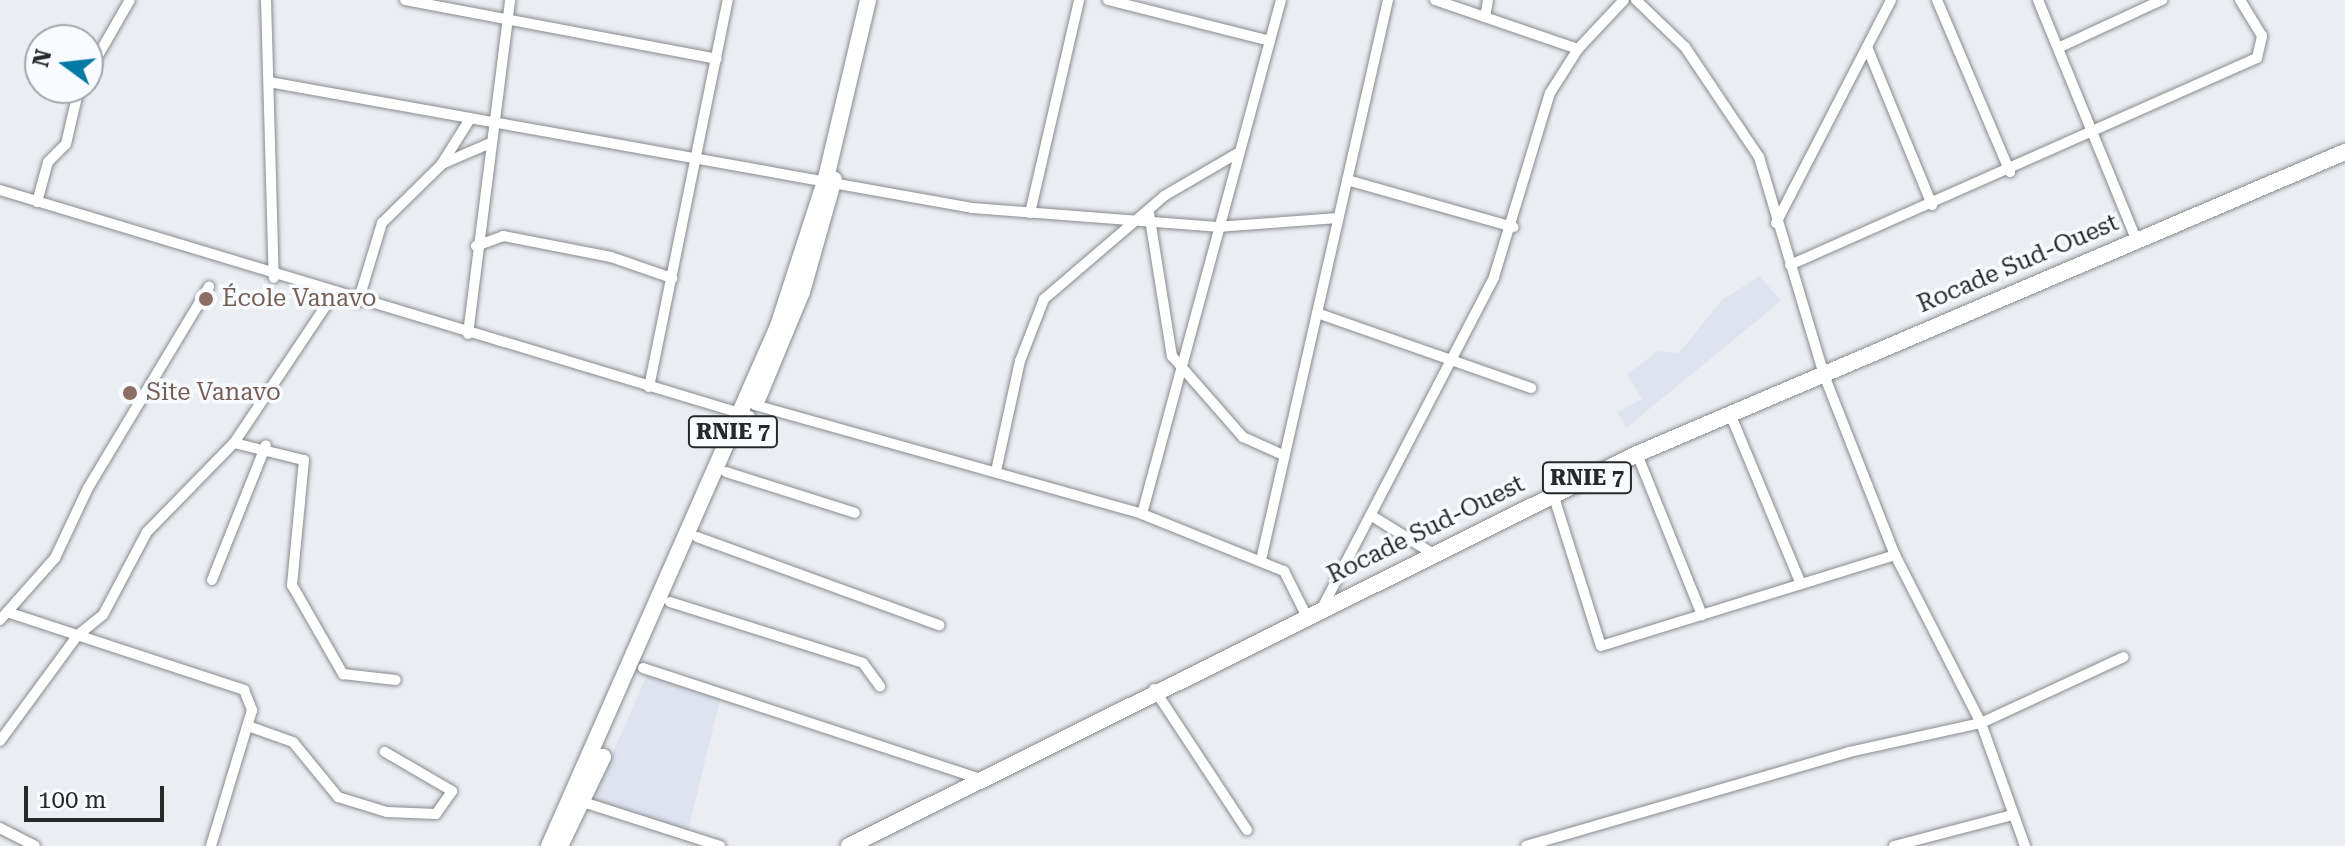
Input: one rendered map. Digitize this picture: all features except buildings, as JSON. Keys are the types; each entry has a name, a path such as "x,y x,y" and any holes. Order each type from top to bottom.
{"main road":[{"name":"RNIE 7","path":"830,179 868,0"},
{"name":"RNIE 7","path":"549,846 802,292 877,0"},
{"name":"Rocade Sud-Ouest","path":"849,846 1154,689 1637,454 2345,152"},
{"name":"RNIE 7","path":"560,846 643,668 749,412"}],"street":[{"path":"104,45 130,0"},
{"path":"266,0 274,278"},
{"path":"405,0 716,59"},
{"path":"468,334 488,144 496,123 510,0"},
{"path":"649,387 728,0"},
{"path":"1030,213 1079,0"},
{"path":"1108,0 1270,41"},
{"path":"1142,514 1182,373 1217,227 1281,0"},
{"path":"1261,560 1388,0"},
{"path":"1435,0 1578,49"},
{"path":"1485,17 1488,0"},
{"path":"1322,608 1452,357 1513,227 1543,112 1578,49 1624,0"},
{"path":"1636,0 1685,47 1748,133 1824,375 1895,555 1981,723 2025,846"},
{"path":"1776,223 1891,0"},
{"path":"1937,0 2010,172"},
{"path":"2038,0 2136,239"},
{"path":"2058,48 2162,0"},
{"path":"1790,265 2094,136 2262,54 2262,36 2240,0"},
{"path":"1867,47 1932,205"},
{"path":"269,82 695,162 830,179 1030,213 1134,218 1149,213 1238,153"},
{"path":"37,202 48,162 66,144 75,104"},
{"path":"358,302 382,223 441,165 470,119"},
{"path":"441,165 488,144"},
{"path":"1347,180 1513,227"},
{"path":"0,190 274,278 649,387 996,471 1142,514 1261,560 1292,580 1306,615"},
{"path":"1149,213 1217,227 1338,218"},
{"path":"1149,213 1168,344 1182,373 1243,437 1283,455"},
{"path":"996,471 1036,314 1054,287 1134,218"},
{"path":"476,246 503,236 611,257 672,278"},
{"path":"209,287 88,488 55,558 3,616 78,635 244,690 248,726 211,846"},
{"path":"0,741 78,635 103,615 147,532 234,443 333,295"},
{"path":"1317,313 1452,357 1531,388"},
{"path":"1731,416 1801,584"},
{"path":"234,443 266,445 304,460 292,585 343,674 396,680"},
{"path":"212,580 266,445"},
{"path":"1637,454 1702,615"},
{"path":"726,472 855,513"},
{"path":"1553,494 1601,646 1895,555"},
{"path":"1372,516 1432,553"},
{"path":"697,537 939,625"},
{"path":"670,602 863,663 880,686"},
{"path":"1526,846 1849,752 1981,723 2124,657"},
{"path":"643,668 978,778"},
{"path":"1154,689 1247,830"},
{"path":"248,726 293,742 338,797 387,812 436,814 452,791 385,752"},
{"path":"583,802 720,846"},
{"path":"1894,846 2012,815"},
{"path":"0,828 35,846"}],"shaded area":[{"path":"1760,276 1781,301 1626,428 1618,412 1642,399 1627,374 1658,351 1679,353 1722,300"},
{"path":"647,675 720,700 688,831 592,800"}],"place":[{"name":"École Vanavo","path":"206,299"},
{"name":"Site Vanavo","path":"130,393"}]}
